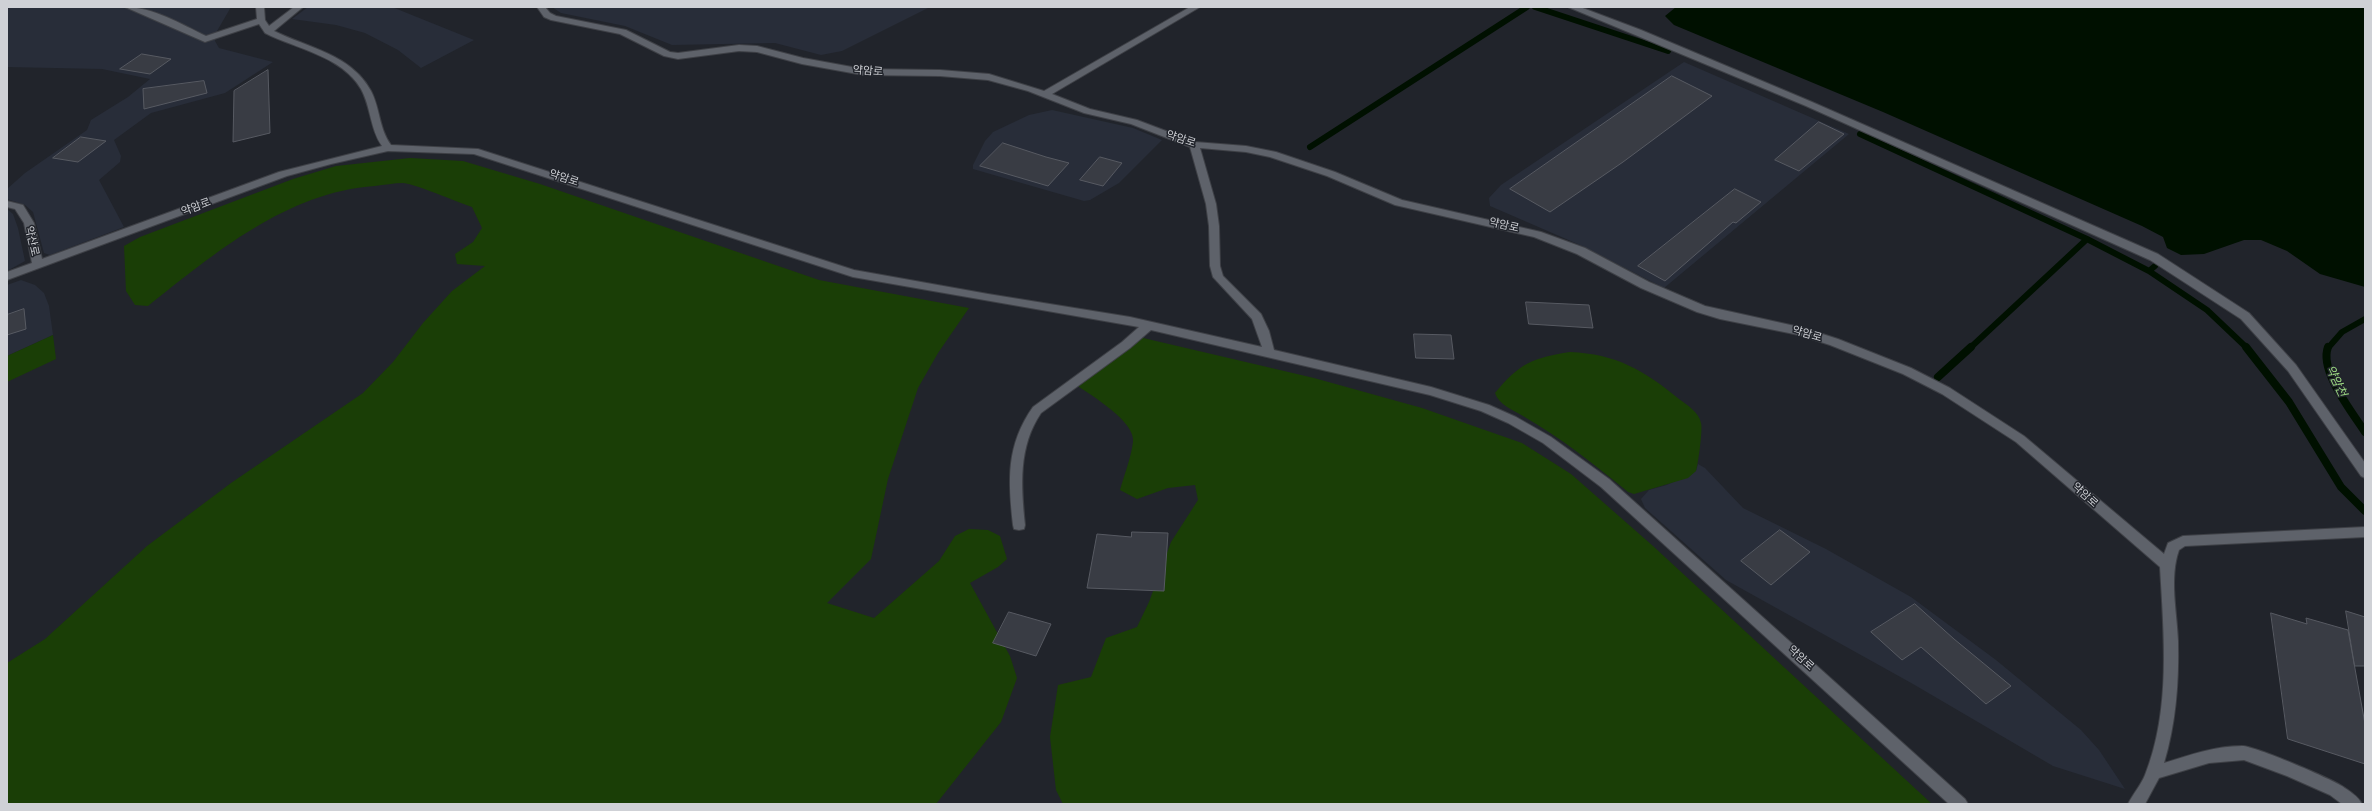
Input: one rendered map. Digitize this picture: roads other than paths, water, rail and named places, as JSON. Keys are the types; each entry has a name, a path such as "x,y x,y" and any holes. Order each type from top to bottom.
{"street":[{"path":"129,7 175,24 205,39 261,20"},
{"path":"260,7 261,20 268,31 340,64 357,75 371,102 381,140 388,148"},
{"path":"268,31 299,7"},
{"name":"약암로","path":"541,7 546,15 554,18 623,32 667,54 678,56 739,48 757,49 802,61 863,72 940,73 988,77 1012,82 1087,111 1134,122 1194,145 1246,149 1272,154 1331,174 1399,203 1537,234 1581,251 1645,285 1701,309 1720,315 1800,332 1881,360 1946,391 2020,439 2167,565"},
{"path":"1045,94 1196,7"},
{"path":"1572,7 1638,32 1809,104 2154,257 2221,298 2245,316 2292,368 2365,473"},
{"path":"1194,145 1210,204 1214,226 1215,266 1218,277 1257,317 1263,331 1269,354"},
{"name":"약암로","path":"7,276 282,174 329,161 388,148 475,150 853,272 1149,325 1431,391 1485,408 1512,420 1547,440 1605,483 1960,804"},
{"name":"약산로","path":"7,204 18,207 29,223 38,265"},
{"path":"1019,525 1016,471 1018,447 1028,420 1037,410 1126,345 1149,325"},
{"path":"2136,804 2153,773 2167,724 2173,654 2167,565 2174,547 2183,540 2365,532"},
{"path":"2153,773 2209,756 2244,753 2291,770 2334,790 2354,804"}],"waterway":[{"path":"1310,147 1527,7"},
{"path":"1535,7 1668,51"},
{"path":"1860,134 2087,239"},
{"path":"1970,348 2087,239"},
{"path":"2087,239 2149,271"},
{"path":"2149,271 2155,266"},
{"path":"2149,271 2207,310 2246,347"},
{"name":"약암천","path":"2328,348 2342,332 2365,319"},
{"path":"1938,377 1971,347"},
{"path":"2246,347 2289,402 2341,487 2365,511"},
{"name":"약암천","path":"2328,347 2326,357 2332,379 2345,403 2365,432"}]}
